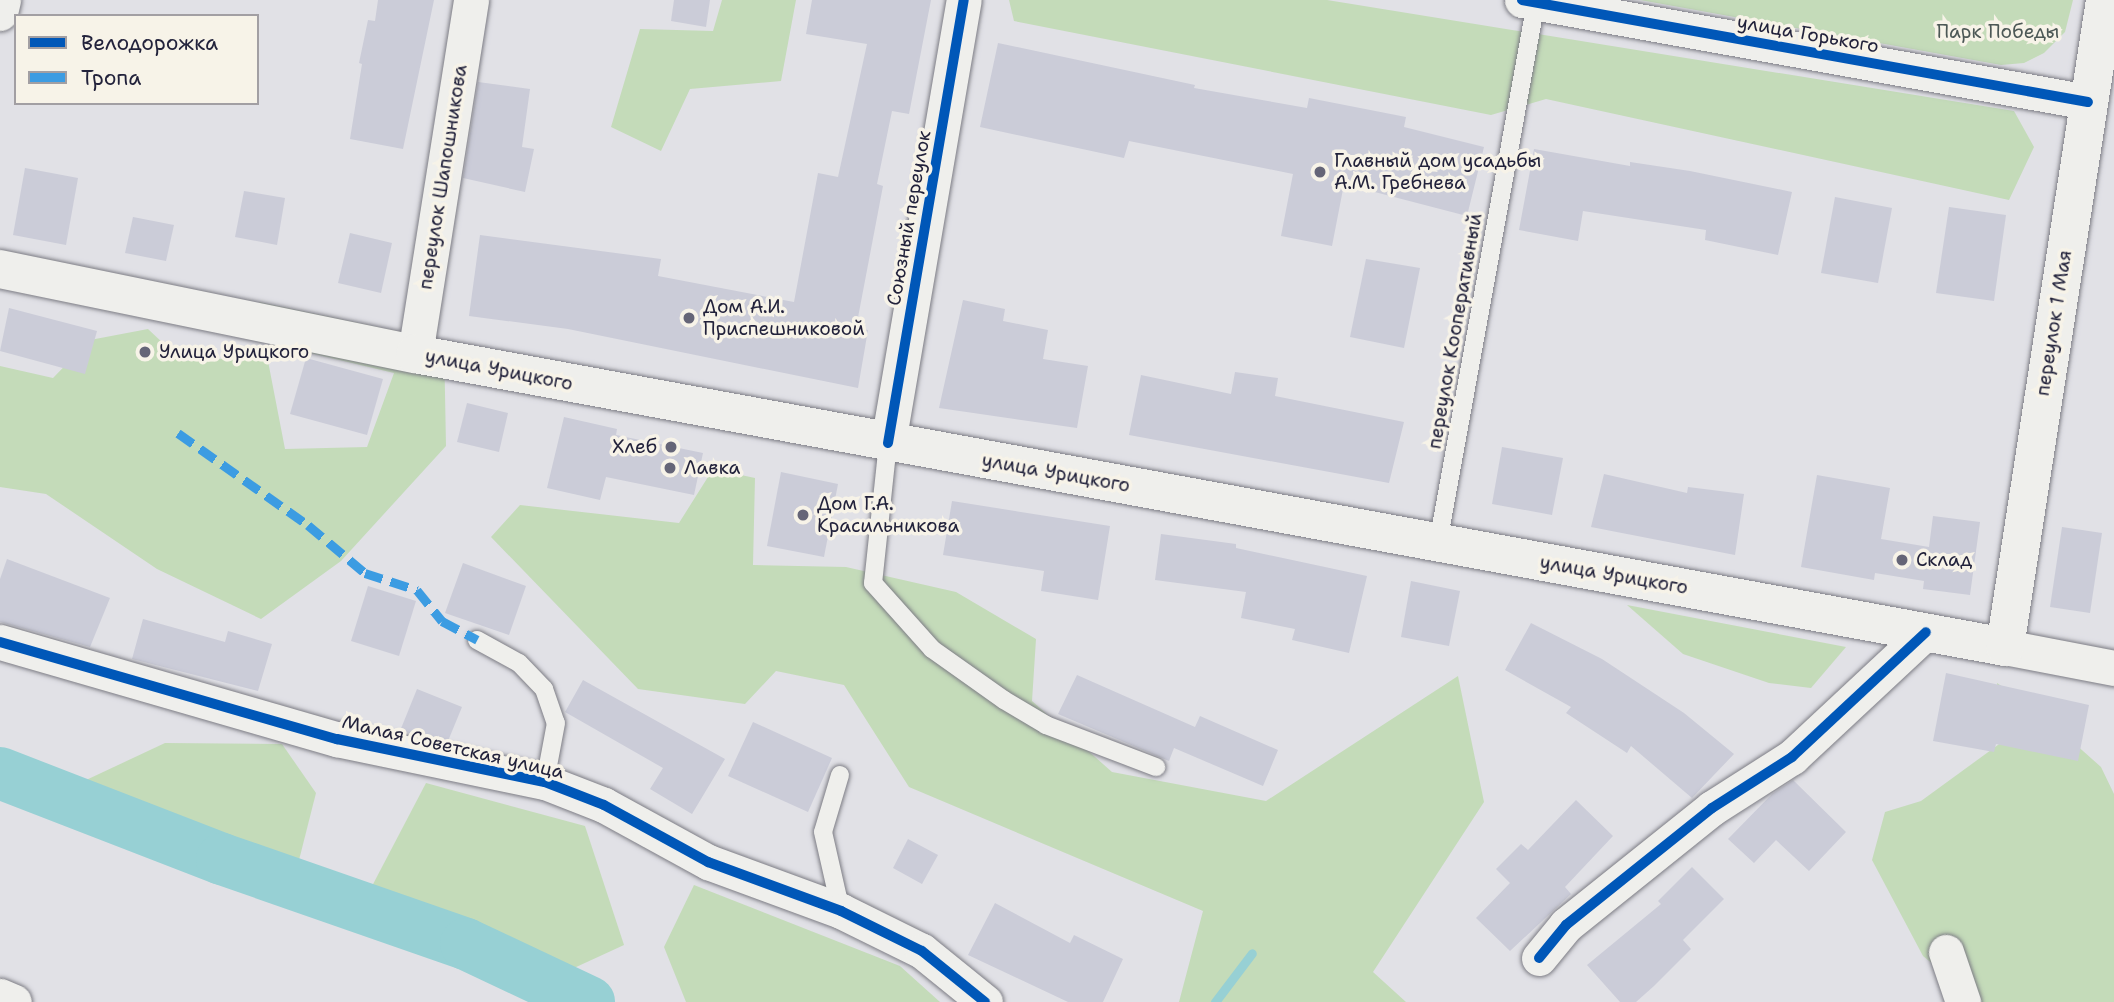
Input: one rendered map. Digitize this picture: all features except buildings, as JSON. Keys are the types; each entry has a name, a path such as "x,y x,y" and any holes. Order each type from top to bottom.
{"main road":[{"name":"переулок 1 Мая","path":"2005,647 2105,0"},
{"name":"улица Урицкого","path":"0,269 415,354 2005,647"}],"street":[{"path":"0,13 2,0"},
{"name":"переулок Шапошникова","path":"415,354 471,0"},
{"name":"Союзный переулок","path":"888,443 964,0"},
{"name":"улица Горького","path":"1529,1 2088,102"},
{"path":"1539,958 1566,925 1712,808 1791,757 1926,632"},
{"name":"Малая Советская улица","path":"0,642 337,739 545,782 604,805 708,862 841,911 922,951 985,1002"},
{"name":"улица Урицкого","path":"2005,647 2114,668"},
{"path":"1946,952 1963,1002"},
{"path":"0,996 14,1002"}],"lane":[{"name":"переулок Кооперативный","path":"1437,542 1529,1"},
{"path":"888,443 873,583 932,649 1004,700 1046,725 1156,767"},
{"path":"477,640 519,663 544,690 556,723 545,782"},
{"path":"841,775 823,832 841,911"}],"green space":[{"path":"722,0 796,0 781,81 690,89 661,151 611,127 640,29 713,31"},
{"path":"1009,0 1327,0 2014,111 2034,147 2009,200 1546,99 1491,115 1014,21"},
{"name":"Парк Победы","path":"1640,0 2073,0 2065,32 2044,53 2024,63 2001,65"},
{"path":"259,302 444,341 446,446 341,561 261,619 157,569 46,494 0,487 0,366 53,378 90,340 148,329 182,361 267,356 285,449 367,447 394,373 289,348"},
{"path":"713,469 755,478 753,565 846,567 956,592 1036,639 1032,701 1112,772 1266,801 1458,676 1484,802 1373,972 1406,1002 1179,1002 1203,911 909,787 844,685 776,671 745,704 638,689 491,537 520,505 679,523"},
{"path":"1627,605 1846,647 1811,688 1769,683 1683,654"},
{"path":"1997,683 2037,710 2101,767 2114,794 2114,1002 1979,1002 1923,956 1872,860 1885,812 1921,801 2002,742"},
{"path":"165,743 282,744 316,793 298,864 84,781"},
{"path":"426,783 585,826 624,945 574,968 371,888"},
{"path":"694,885 900,966 940,1002 686,1002 664,947"}],"waterway":[{"path":"0,773 222,859 466,944 589,1002"},
{"path":"1215,1002 1252,953"}],"marked path":[{"path":"178,433 308,525 365,573 417,590 442,621 477,640"}],"cycle path":[{"path":"888,443 964,0"},
{"path":"1522,0 2088,102"},
{"path":"1539,958 1566,925 1712,808 1792,757 1926,632"},
{"path":"0,642 337,739 545,782 604,805 708,862 841,911 922,951 985,1002"}],"place":[{"name":"Главный дом усадьбы А.М. Гребнева","path":"1320,172"},
{"name":"Дом А.И. Приспешниковой","path":"689,318"},
{"name":"Улица Урицкого","path":"145,352"},
{"name":"Хлеб","path":"671,447"},
{"name":"Лавка","path":"670,468"},
{"name":"Дом Г.А. Красильникова","path":"803,515"},
{"name":"Склад","path":"1902,560"}]}
